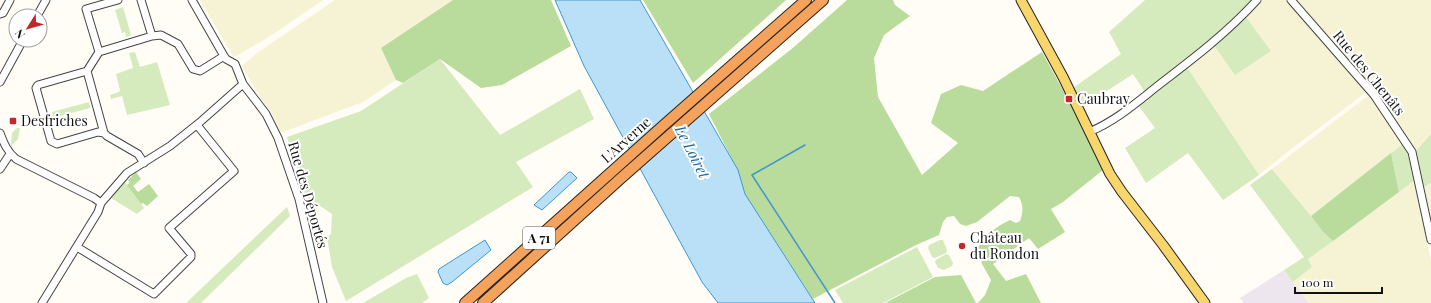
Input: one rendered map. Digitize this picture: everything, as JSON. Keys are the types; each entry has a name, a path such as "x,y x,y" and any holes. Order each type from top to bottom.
{"highway":[{"name":"L'Arverne","path":"465,303 806,0"},
{"name":"L'Arverne","path":"483,303 620,179 823,0"}],"main road":[{"path":"1021,0 1063,77 1101,158 1122,192 1205,303"}],"street":[{"path":"0,14 3,13 10,0"},
{"path":"99,52 86,9 118,0"},
{"path":"141,0 152,36"},
{"name":"Rue des Déportés","path":"192,0 224,56 234,64 243,84 266,114 281,145 299,199 323,303"},
{"path":"1089,132 1119,116 1214,42 1257,0"},
{"name":"Rue des Chenâts","path":"1291,0 1374,95 1412,152 1431,240"},
{"path":"144,162 138,154 104,133 98,132 57,144 51,141 36,88 38,85 87,71 99,52 152,36 161,35 178,44 193,69 200,71 224,56"},
{"path":"0,82 19,48"},
{"path":"87,71 104,133"},
{"path":"42,303 98,212 101,203 127,173 170,146 243,84"},
{"path":"77,247 154,294 191,257 191,254 169,228 234,170 197,124"},
{"path":"0,133 4,145 10,154 101,203"},
{"path":"0,169 10,154"}],"shaded area":[{"path":"200,0 323,0 269,37 236,56 233,56"},
{"path":"335,0 453,0 381,48 396,80 363,102 283,132 280,131 272,113 261,99 242,66 257,53"},
{"path":"1261,0 1288,0 1367,89 1365,93 1259,175 1187,67 1214,45 1271,51 1246,17"},
{"path":"1293,0 1431,0 1431,134 1415,152 1379,96 1351,62"},
{"path":"1372,95 1403,144 1311,216 1272,169 1366,97"},
{"path":"1414,181 1431,261 1431,303 1309,303 1293,282 1312,267 1308,259"},
{"path":"1431,183 1431,218 1430,219 1424,187"},
{"path":"1284,270 1309,303 1244,303 1240,298"}],"green space":[{"path":"453,0 551,0 571,46 502,85 481,88 440,59 403,83 396,80 381,48"},
{"path":"643,0 786,0 693,83"},
{"path":"847,0 893,0 895,5 910,16 884,35 874,58 878,97 922,175 958,143 931,123 941,94 961,85 983,91 1042,52 1075,112 1103,170 1063,202 1051,209 1065,232 1038,249 1029,238 993,264 1006,281 1026,274 1041,303 978,303 985,295 991,280 982,264 978,247 996,228 1010,220 1016,223 1020,221 1022,215 1022,203 1019,197 1010,196 977,222 966,226 960,224 954,216 947,217 943,222 939,235 916,245 813,299 745,194 737,169 709,114 794,47"},
{"path":"1145,0 1252,0 1214,37 1145,92 1133,74 1082,107 1073,88 1121,54 1109,32"},
{"path":"123,7 131,35 126,37 125,32 122,33 115,10"},
{"path":"1246,17 1271,51 1235,75 1214,45"},
{"path":"135,52 140,67 157,62 170,105 127,115 122,96 111,99 110,95 119,92 120,90 116,74 133,68 129,53"},
{"path":"440,59 500,135 580,89 594,119 516,162 533,187 346,301 332,267 327,237 331,234 332,214 316,203 310,210 287,137 361,111"},
{"path":"1187,67 1259,175 1223,200 1188,153 1146,183 1125,148 1155,128 1138,105"},
{"path":"89,102 90,108 53,118 52,112"},
{"path":"17,128 20,128 18,139 11,146 12,133"},
{"path":"1431,134 1431,183 1424,187 1415,152"},
{"path":"1403,144 1408,154 1414,181 1399,192 1391,153"},
{"path":"1391,153 1399,192 1333,241 1323,232 1311,216"},
{"path":"1272,169 1323,232 1333,241 1308,259 1312,267 1293,282 1284,270 1304,257 1250,185"},
{"path":"136,172 141,179 133,186 138,192 149,184 158,196 147,206 143,203 141,204 127,185 130,182 128,180"},
{"path":"125,182 144,208 137,214 111,198"},
{"path":"287,207 290,216 201,303 186,303"},
{"path":"943,240 947,250 946,253 935,258 932,257 928,248 929,245"},
{"path":"917,247 933,277 883,303 843,303 835,290"},
{"path":"946,254 949,255 953,263 952,266 944,270 938,268 935,262 936,260"},
{"path":"417,274 429,298 422,303 363,303 406,278"},
{"path":"961,275 976,303 885,303 935,277"}],"water":[{"name":"Le Loiret","path":"555,0 640,0 738,170 745,194 815,303 718,303 702,282 584,66"},
{"path":"569,172 577,178 542,210 534,205"},
{"path":"485,240 491,250 452,282 447,285 443,283 438,272 439,269"}],"waterway":[{"path":"805,145 752,175 835,303"}],"place":[{"name":"Caubray","path":"1069,99"},
{"name":"Desfriches","path":"13,121"},
{"name":"Château du Rondon","path":"962,246"}]}
